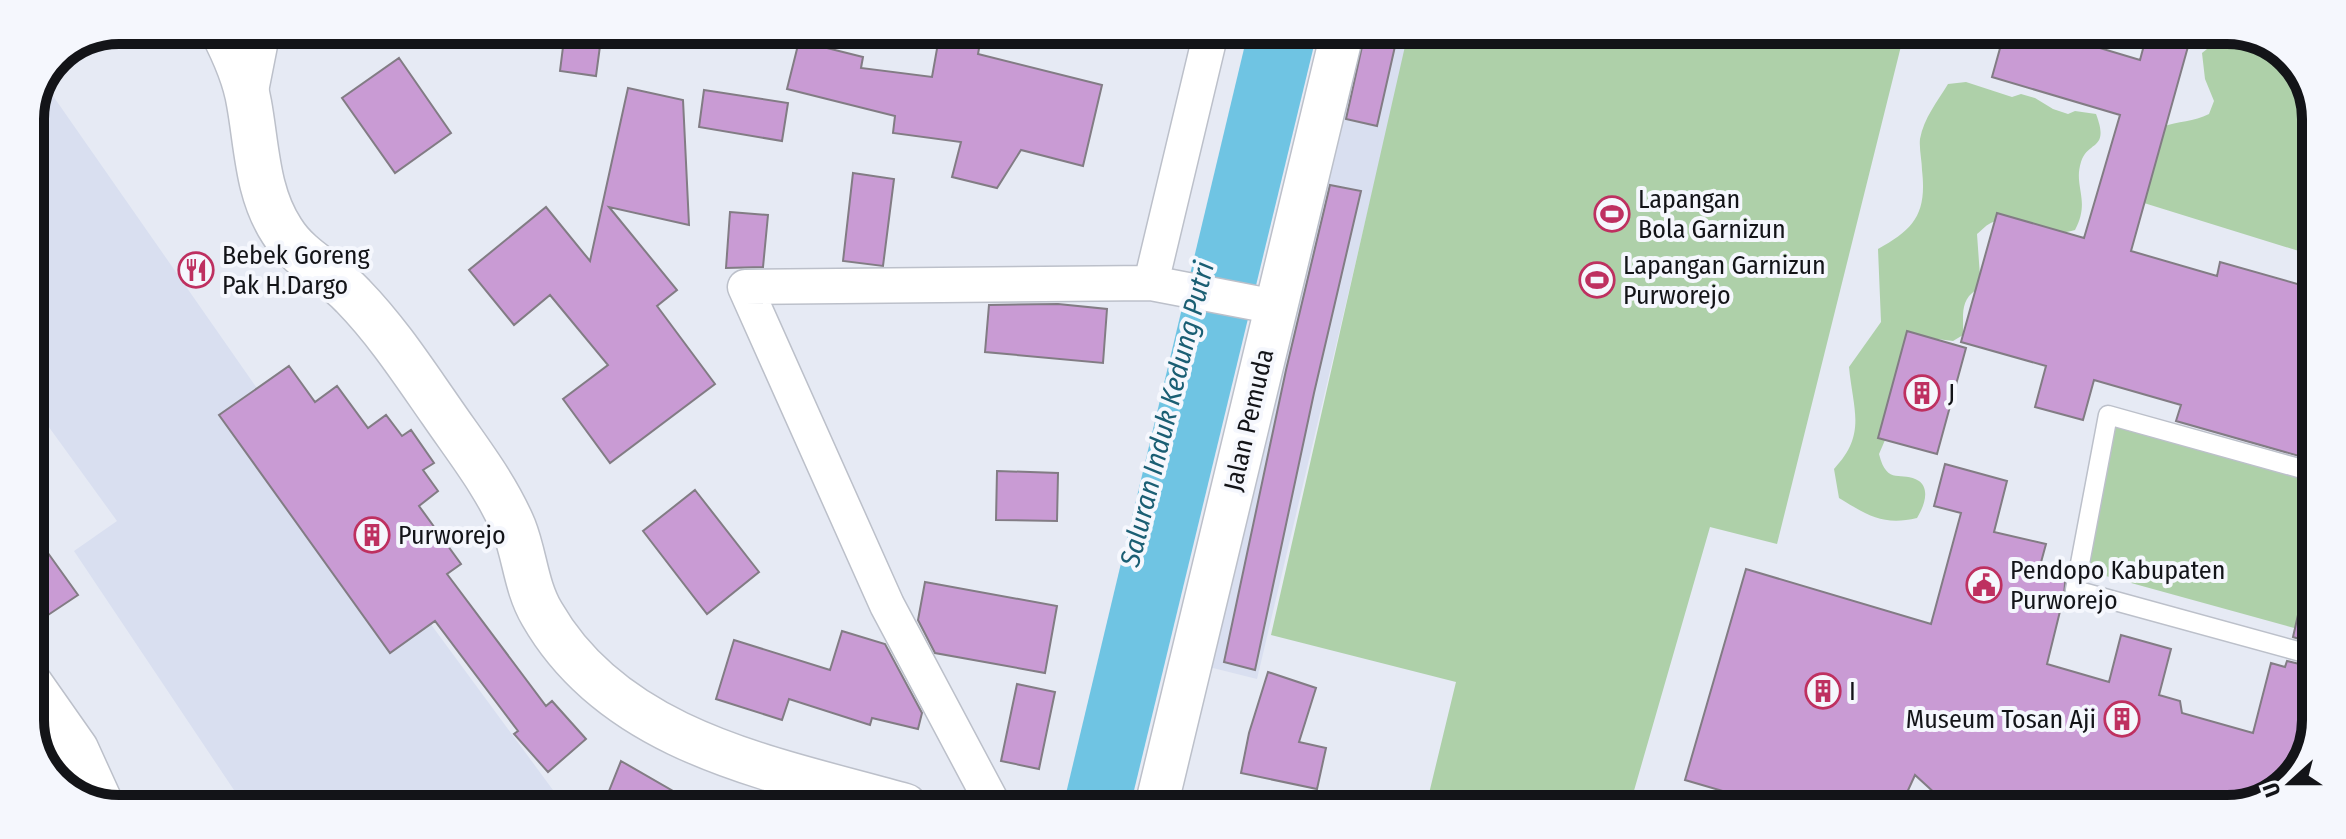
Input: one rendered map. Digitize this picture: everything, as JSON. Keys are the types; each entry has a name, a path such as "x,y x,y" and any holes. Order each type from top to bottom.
{"main road":[{"path":"230,44 249,102 254,147 264,191 282,231 313,266 350,292 384,329 500,496 516,532 525,571 540,612 564,648 598,682 634,710 680,737 732,758 865,795"}],"street":[{"path":"249,102 260,44"},
{"path":"1162,285 1209,44"},
{"name":"Jalan Pemuda","path":"1159,795 1266,305 1339,44"},
{"path":"988,795 887,605 745,287 1162,285 1266,305"},
{"path":"44,702 77,749 96,791"}],"lane":[{"path":"2302,469 2108,415 2075,590 2302,652"}],"shaded area":[{"path":"1352,44 1407,44 1257,679 1205,666"},
{"path":"50,91 254,384 557,795 237,795 74,551 117,521 44,420 44,119"}],"green space":[{"name":"Lapangan Garnizun Purworejo","path":"1405,44 1902,44 1777,544 1710,527 1633,795 1429,795 1456,682 1271,635"},
{"path":"2212,45 2237,45 2264,54 2286,73 2298,95 2302,114 2302,252 2144,203 2162,127 2209,114 2214,101 2205,79 2202,53"},
{"path":"1966,82 2012,97 2021,94 2035,98 2068,114 2075,111 2096,114 2101,134 2081,162 2082,210 2075,230 2054,232 2003,221 1991,223 1977,234 1980,276 1976,290 1965,304 1963,335 1953,341 1929,338 1879,454 1886,471 1913,478 1923,485 1923,504 1917,518 1885,520 1839,498 1834,469 1851,444 1855,421 1849,367 1881,322 1878,249 1909,227 1920,209 1923,185 1920,139 1925,124 1948,84"},
{"path":"2111,421 2302,479 2302,630 2084,570"}],"water":[{"name":"Saluran Induk Kedung Putri","path":"1245,44 1314,44 1133,795 1066,795"}],"building":[{"path":"563,44 600,44 596,76 560,71"},
{"path":"798,44 811,44 863,57 861,68 932,77 938,44 980,44 978,54 1102,85 1083,166 1021,150 997,188 952,177 961,142 893,133 895,116 787,89"},
{"path":"1363,44 1396,44 1377,126 1346,119"},
{"path":"2001,44 2086,44 2140,60 2144,44 2189,44 2131,251 2217,276 2220,262 2302,285 2302,457 2176,421 2181,405 2094,380 2083,420 2035,407 2046,366 1961,342 1997,213 2084,238 2120,115 1992,77"},
{"path":"399,58 451,133 395,173 342,98"},
{"path":"628,88 683,100 689,225 609,207 677,290 657,306 715,384 610,463 563,399 608,365 550,295 514,325 469,270 546,207 590,261"},
{"path":"704,90 788,103 782,141 699,127"},
{"path":"853,173 894,179 883,266 843,261"},
{"path":"1330,185 1361,191 1255,670 1224,662 1286,370"},
{"path":"730,212 768,215 763,267 726,268"},
{"path":"1058,304 1107,309 1103,363 985,352 989,305"},
{"name":"J","path":"1907,331 1966,348 1937,454 1878,438"},
{"name":"Purworejo","path":"289,366 315,402 337,386 368,428 386,415 402,436 411,430 434,463 423,470 438,491 419,506 461,564 447,574 546,706 552,701 586,739 548,772 514,734 518,731 435,621 390,653 219,415"},
{"path":"1945,464 2007,481 1994,532 2046,544 2040,566 2066,572 2064,595 2047,664 2109,682 2121,635 2171,649 2159,695 2180,701 2182,713 2253,733 2271,663 2285,667 2287,661 2302,665 2302,720 2298,743 2250,743 2250,791 2227,795 1937,795 1915,775 1906,795 1736,795 1685,780 1746,569 1931,624 1961,513 1934,506"},
{"path":"997,471 1058,473 1057,521 996,520"},
{"path":"695,490 759,572 707,614 643,531"},
{"path":"44,548 78,595 44,618"},
{"path":"925,582 1057,606 1045,673 935,653 918,620"},
{"path":"2300,606 2302,606 2302,640 2293,637"},
{"path":"842,631 885,644 922,713 918,729 872,718 870,725 789,699 782,720 716,699 734,640 830,670"},
{"path":"1268,672 1316,688 1299,742 1326,748 1317,789 1241,773 1249,733"},
{"path":"1017,684 1055,692 1039,769 1001,761"},
{"path":"621,761 680,795 607,795"}],"place":[{"name":"Lapangan Bola Garnizun","path":"1612,214"},
{"name":"Bebek Goreng Pak H.Dargo","path":"196,270"},
{"name":"Lapangan Garnizun Purworejo","path":"1597,280"},
{"name":"J","path":"1922,393"},
{"name":"Purworejo","path":"372,535"},
{"name":"Pendopo Kabupaten Purworejo","path":"1984,585"},
{"name":"I","path":"1823,691"},
{"name":"Museum Tosan Aji","path":"2122,719"}]}
